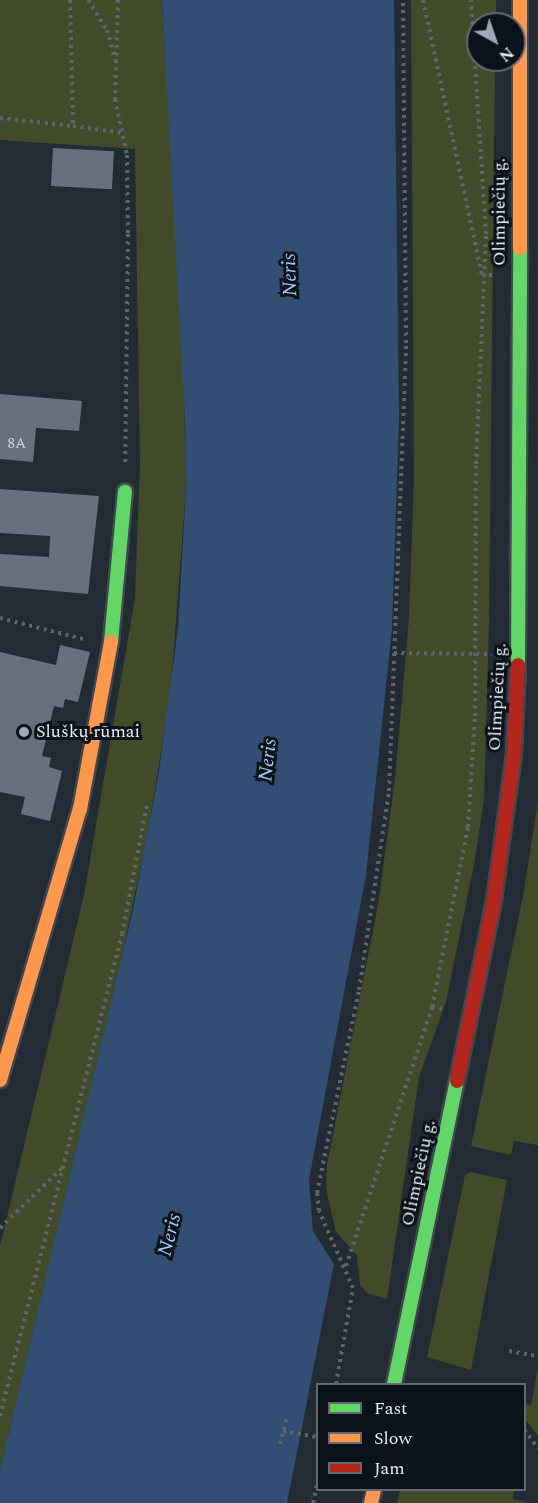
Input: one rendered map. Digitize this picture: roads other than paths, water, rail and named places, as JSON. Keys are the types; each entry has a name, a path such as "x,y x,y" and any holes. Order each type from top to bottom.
{"street":[{"name":"Olimpiečių g.","path":"394,1383 494,900 514,754 521,597 520,0"},
{"path":"0,1080 80,809 110,646 125,492"}],"water":[{"name":"Neris","path":"162,0 394,0 399,417 392,629 366,875 309,1180 313,1231 334,1264 287,1503 0,1503 0,1470 133,910 159,771 178,628 186,489 185,420"}],"place":[{"name":"Sluškų rūmai","path":"24,732"}]}
